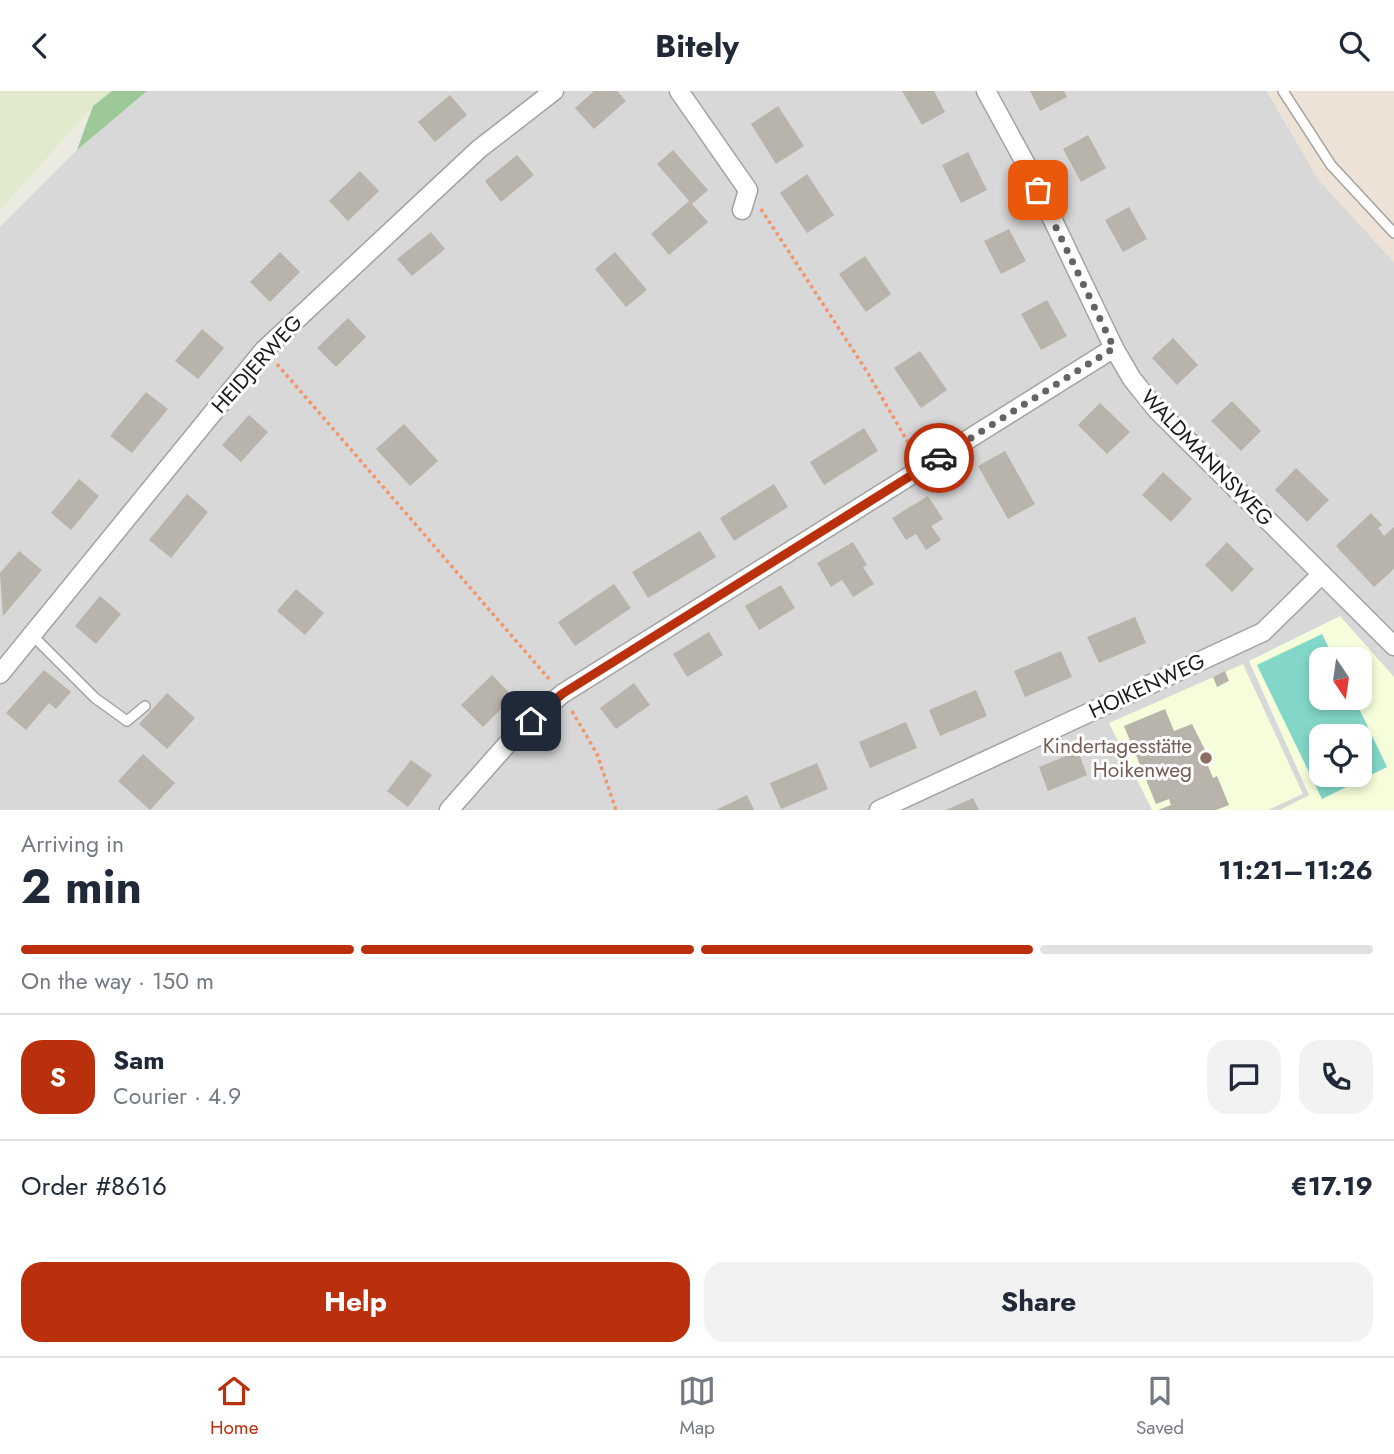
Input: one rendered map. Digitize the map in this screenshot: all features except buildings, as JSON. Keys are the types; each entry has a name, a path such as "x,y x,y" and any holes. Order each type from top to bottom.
{"street":[{"name":"HEIDJERWEG","path":"0,674 264,350 479,149 554,91"},
{"path":"679,91 748,190 742,210"},
{"name":"WALDMANNSWEG","path":"986,91 1028,168 1114,348 1132,379 1157,410 1394,646"},
{"path":"449,810 516,734 562,694 1114,348"},
{"name":"HOIKENWEG","path":"884,809 1263,632 1322,574"}],"lane":[{"path":"1283,91 1331,165 1394,233"},
{"path":"32,635 95,698 127,720 145,706"}],"path":[{"path":"748,190 866,370 923,468"},
{"path":"264,350 562,694 597,754 616,810"}],"shaded area":[{"path":"0,91 112,91 93,106 0,210"},
{"path":"147,91 1267,91 1318,179 1394,262 1394,810 0,810 0,227 77,150"},
{"path":"1268,91 1394,91 1394,262 1318,179"},
{"path":"1340,616 1367,647 1309,647 1309,711 1372,711 1372,652 1394,677 1394,810 1280,810 1309,795 1249,661"},
{"path":"1322,634 1328,647 1309,647 1309,711 1360,711 1366,724 1309,724 1309,772 1257,665"},
{"name":"Kindertagesstätte Hoikenweg","path":"1243,664 1303,794 1268,810 1152,810 1109,723"},
{"path":"1372,736 1387,767 1372,774"},
{"path":"1316,787 1346,787 1322,799"}],"green space":[{"path":"112,91 147,91 77,150 93,106"}],"way so far":[{"path":"939,458 1114,348 1038,190"}],"place":[{"name":"Kindertagesstätte Hoikenweg","path":"1206,758"}],"route":[{"path":"531,721 562,694 939,458"}]}
